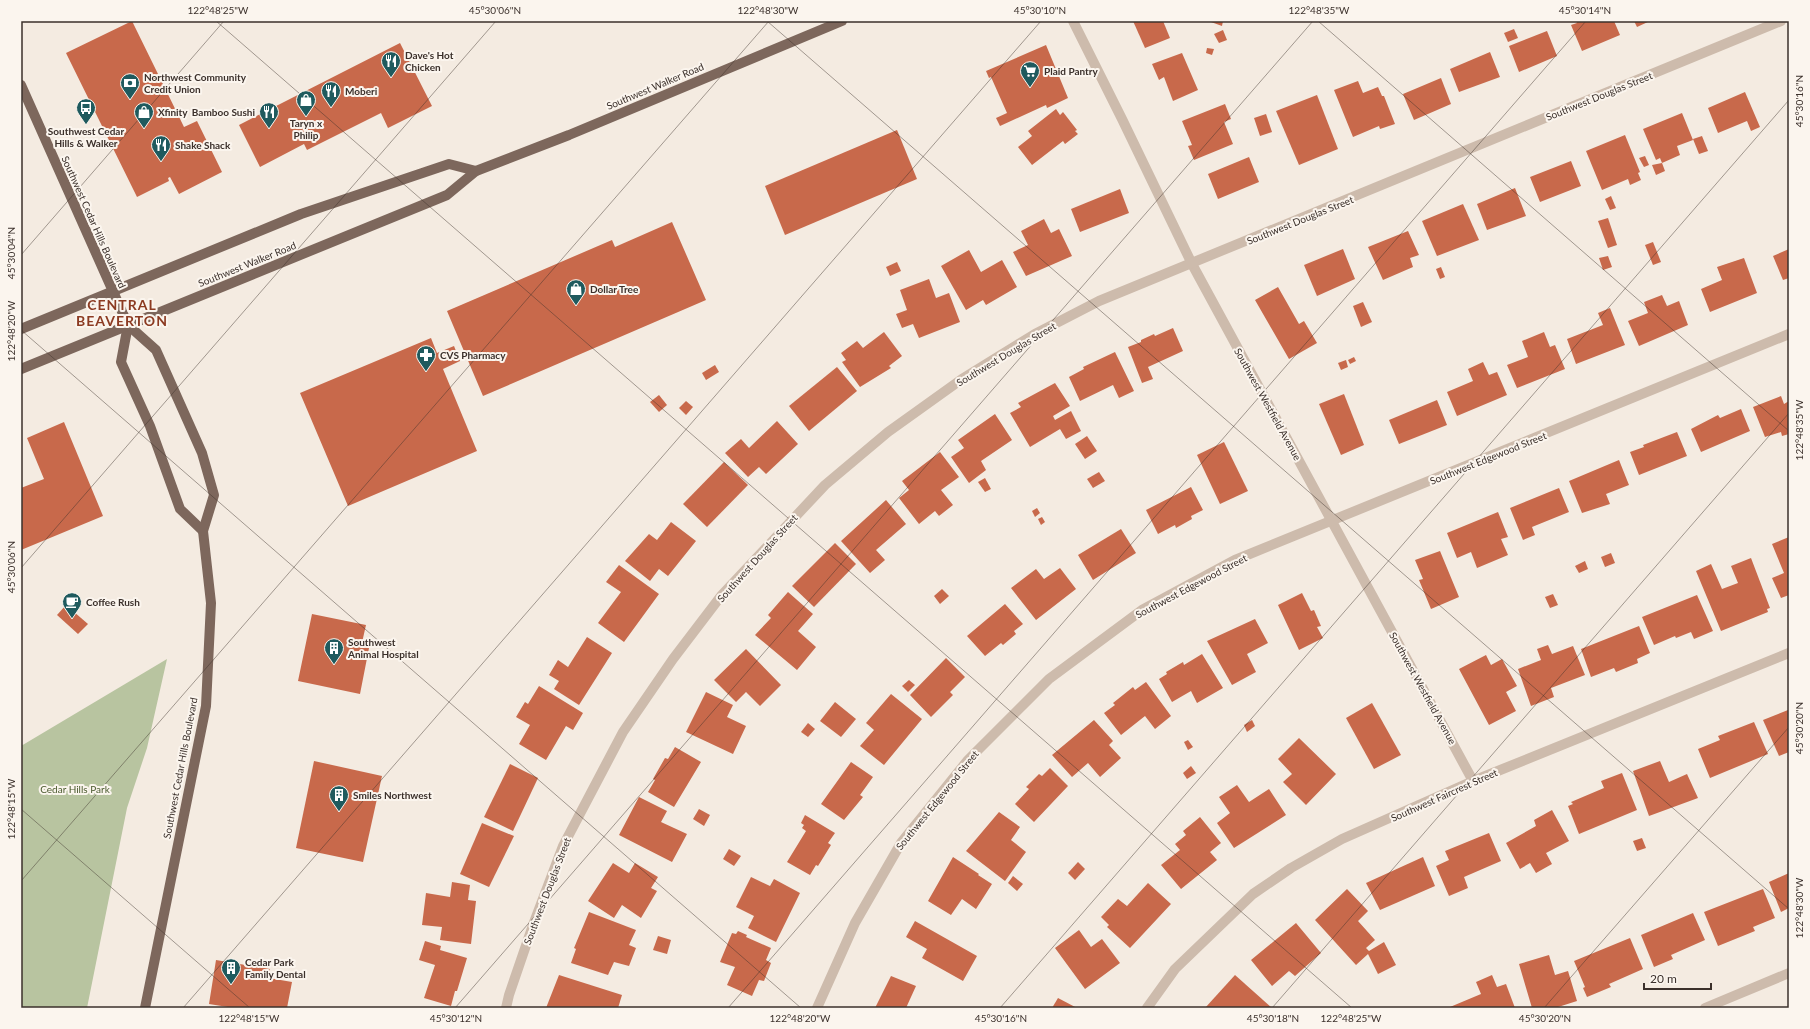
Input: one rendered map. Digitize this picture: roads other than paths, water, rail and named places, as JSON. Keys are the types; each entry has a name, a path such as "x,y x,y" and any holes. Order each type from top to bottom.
{"main road":[{"name":"Southwest Walker Road","path":"21,369 447,195 476,171 569,135 842,21"},
{"name":"Southwest Cedar Hills Boulevard","path":"21,85 128,325 156,350 202,453 214,495 203,531 212,603 206,706 145,1008"},
{"path":"21,329 300,214 449,164 476,171"},
{"path":"128,325 121,362 150,426 180,509 203,531"}],"street":[{"name":"Southwest Westfield Avenue","path":"1073,21 1192,264 1473,781"},
{"name":"Southwest Douglas Street","path":"506,1008 533,925 563,846 623,732 672,659 716,602 770,541 825,485 888,432 962,379 1035,334 1099,301 1781,21"},
{"name":"Southwest Edgewood Street","path":"818,1008 855,923 901,843 968,760 1049,679 1142,610 1235,560 1332,522 1789,334"},
{"name":"Southwest Faircrest Street","path":"1146,1008 1174,969 1253,894 1291,868 1342,839 1473,781 1789,653"},
{"path":"1705,1008 1789,973"}],"place":[{"name":"Dave's Hot Chicken","path":"391,78"},
{"name":"Plaid Pantry","path":"1030,88"},
{"name":"Northwest Community Credit Union","path":"130,100"},
{"name":"Moberi","path":"331,108"},
{"name":"Taryn x Philip","path":"306,117"},
{"name":"Southwest Cedar Hills & Walker","path":"86,125"},
{"name":"Xfinity","path":"144,129"},
{"name":"Bamboo Sushi","path":"269,129"},
{"name":"Shake Shack","path":"161,162"},
{"name":"Dollar Tree","path":"576,306"},
{"name":"CVS Pharmacy","path":"426,372"},
{"name":"Coffee Rush","path":"72,619"},
{"name":"Southwest Animal Hospital","path":"334,665"},
{"name":"Smiles Northwest","path":"339,812"},
{"name":"Cedar Park Family Dental","path":"231,985"}],"district":[{"name":"CENTRAL BEAVERTON","path":"122,314"}],"park label":[{"name":"Cedar Hills Park","path":"75,789"}]}
